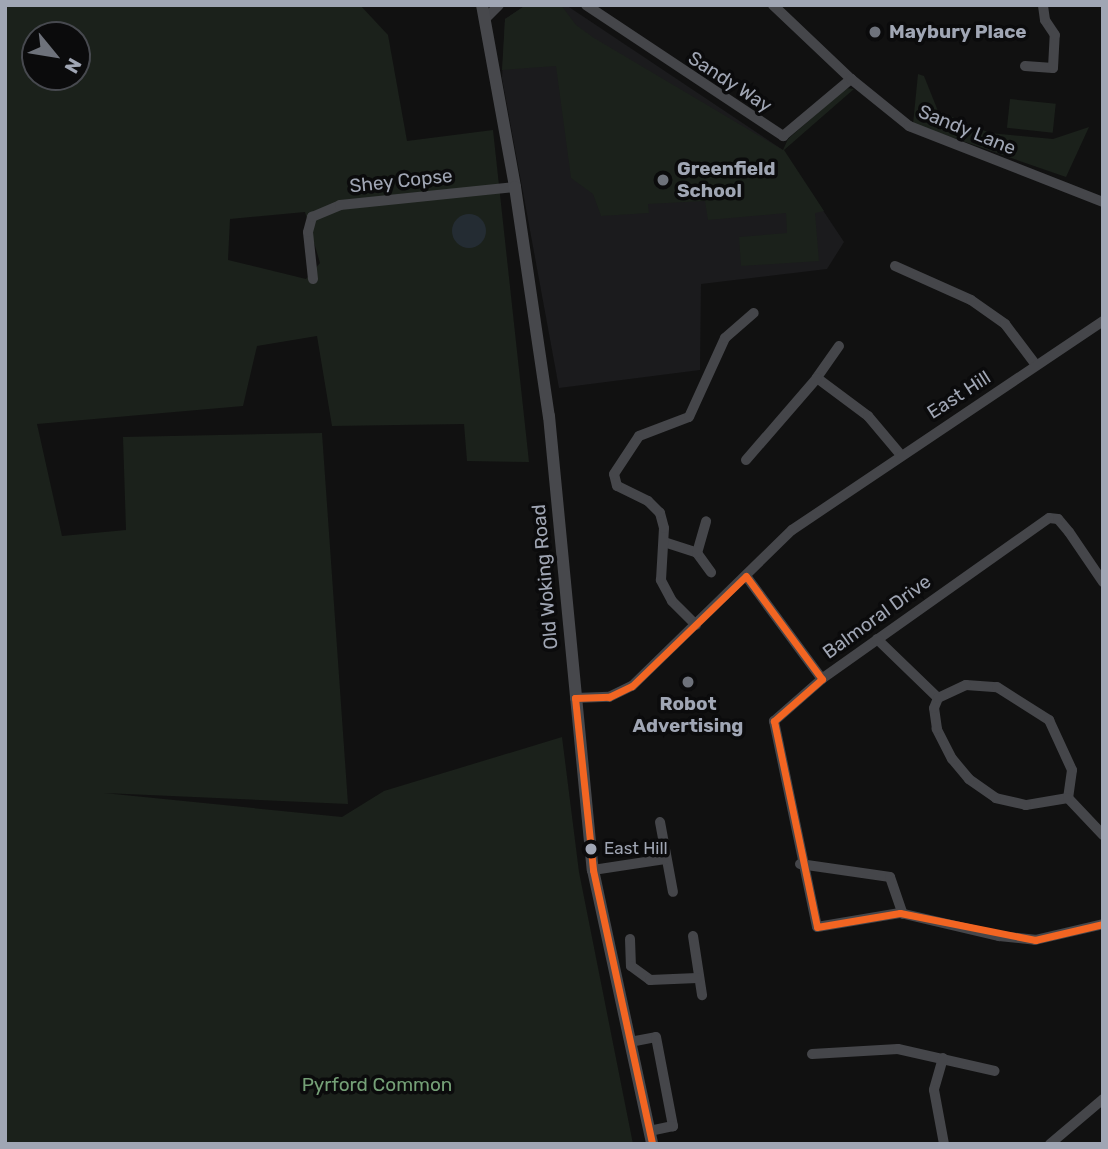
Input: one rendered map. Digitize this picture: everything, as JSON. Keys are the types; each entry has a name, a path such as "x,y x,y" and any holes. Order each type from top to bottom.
{"main road":[{"name":"Old Woking Road","path":"484,11 515,187 549,416 593,870 610,964 651,1137"}],"street":[{"path":"484,11 499,5"},
{"name":"Sandy Way","path":"586,5 783,136 851,79"},
{"name":"Sandy Lane","path":"773,5 894,116 924,134 1103,202"},
{"path":"1025,66 1053,68 1055,35 1045,20 1043,5"},
{"name":"Shey Copse","path":"313,279 309,232 312,217 340,205 515,187"},
{"path":"895,267 971,300 1005,324 1036,365"},
{"path":"696,625 672,601 661,580 664,542 660,513 648,500 617,486 616,468 639,436 689,417 725,338 754,313"},
{"name":"East Hill","path":"575,698 609,697 632,687 792,530 900,454 1103,321"},
{"path":"746,460 817,378 839,346"},
{"path":"817,378 868,415 900,454"},
{"name":"Balmoral Drive","path":"1103,582 1058,519 1032,527 822,679 774,721 800,863 817,927 903,914 1035,940 1103,924"},
{"path":"697,553 706,522"},
{"path":"664,542 697,553 711,572"},
{"path":"746,576 822,679"},
{"path":"877,639 938,698"},
{"path":"966,684 997,687 1049,720 1072,769 1068,798 1026,805 996,798 969,779 952,760 937,729 934,708 938,698 966,684"},
{"path":"1068,798 1103,835"},
{"path":"660,822 673,892"},
{"path":"593,870 665,859"},
{"path":"800,863 890,877 903,914"},
{"path":"693,936 696,978 702,995"},
{"path":"630,939 631,966"},
{"path":"610,964 631,966 650,980 696,978"},
{"path":"630,1042 656,1037 673,1126 651,1137"},
{"path":"812,1054 898,1049 995,1071"},
{"path":"943,1058 934,1090 944,1144"},
{"path":"1049,1144 1103,1099"}],"shaded area":[{"name":"Greenfield School","path":"526,5 566,5 783,150 844,242 827,269 701,284 700,370 559,388 502,78 505,19"},
{"path":"469,214 481,219 486,231 481,243 469,248 457,243 452,231 457,219"}],"green space":[{"name":"Pyrford Common","path":"5,5 360,5 388,35 407,141 493,130 529,462 467,461 464,424 332,426 317,336 257,346 243,406 37,424 62,536 126,530 123,437 322,433 348,804 104,793 342,817 384,791 562,737 579,872 633,1144 5,1144","holes":["305,212 320,263 306,279 228,260 230,219"]},
{"path":"526,5 561,5 576,25 594,38 783,150 788,139 846,88 854,89 784,150 824,211 815,213 819,261 741,266 739,237 787,233 786,213 708,220 705,201 648,204 649,213 601,216 593,194 571,178 556,66 502,70 505,19"},
{"path":"918,74 924,76 938,111 990,133 1053,139 1089,127 1066,177 913,124"},
{"path":"1010,99 1056,104 1053,133 1007,128"}],"transit line":[{"path":"746,576 822,679"},
{"path":"575,698 609,697 632,686 746,576"},
{"path":"822,679 774,721 817,927 900,913 1035,940 1103,924"},
{"path":"575,698 593,870 652,1144"}],"place":[{"name":"Maybury Place","path":"875,32"},
{"name":"Greenfield School","path":"663,180"},
{"name":"Robot Advertising","path":"688,682"},
{"name":"East Hill","path":"591,849"}]}
